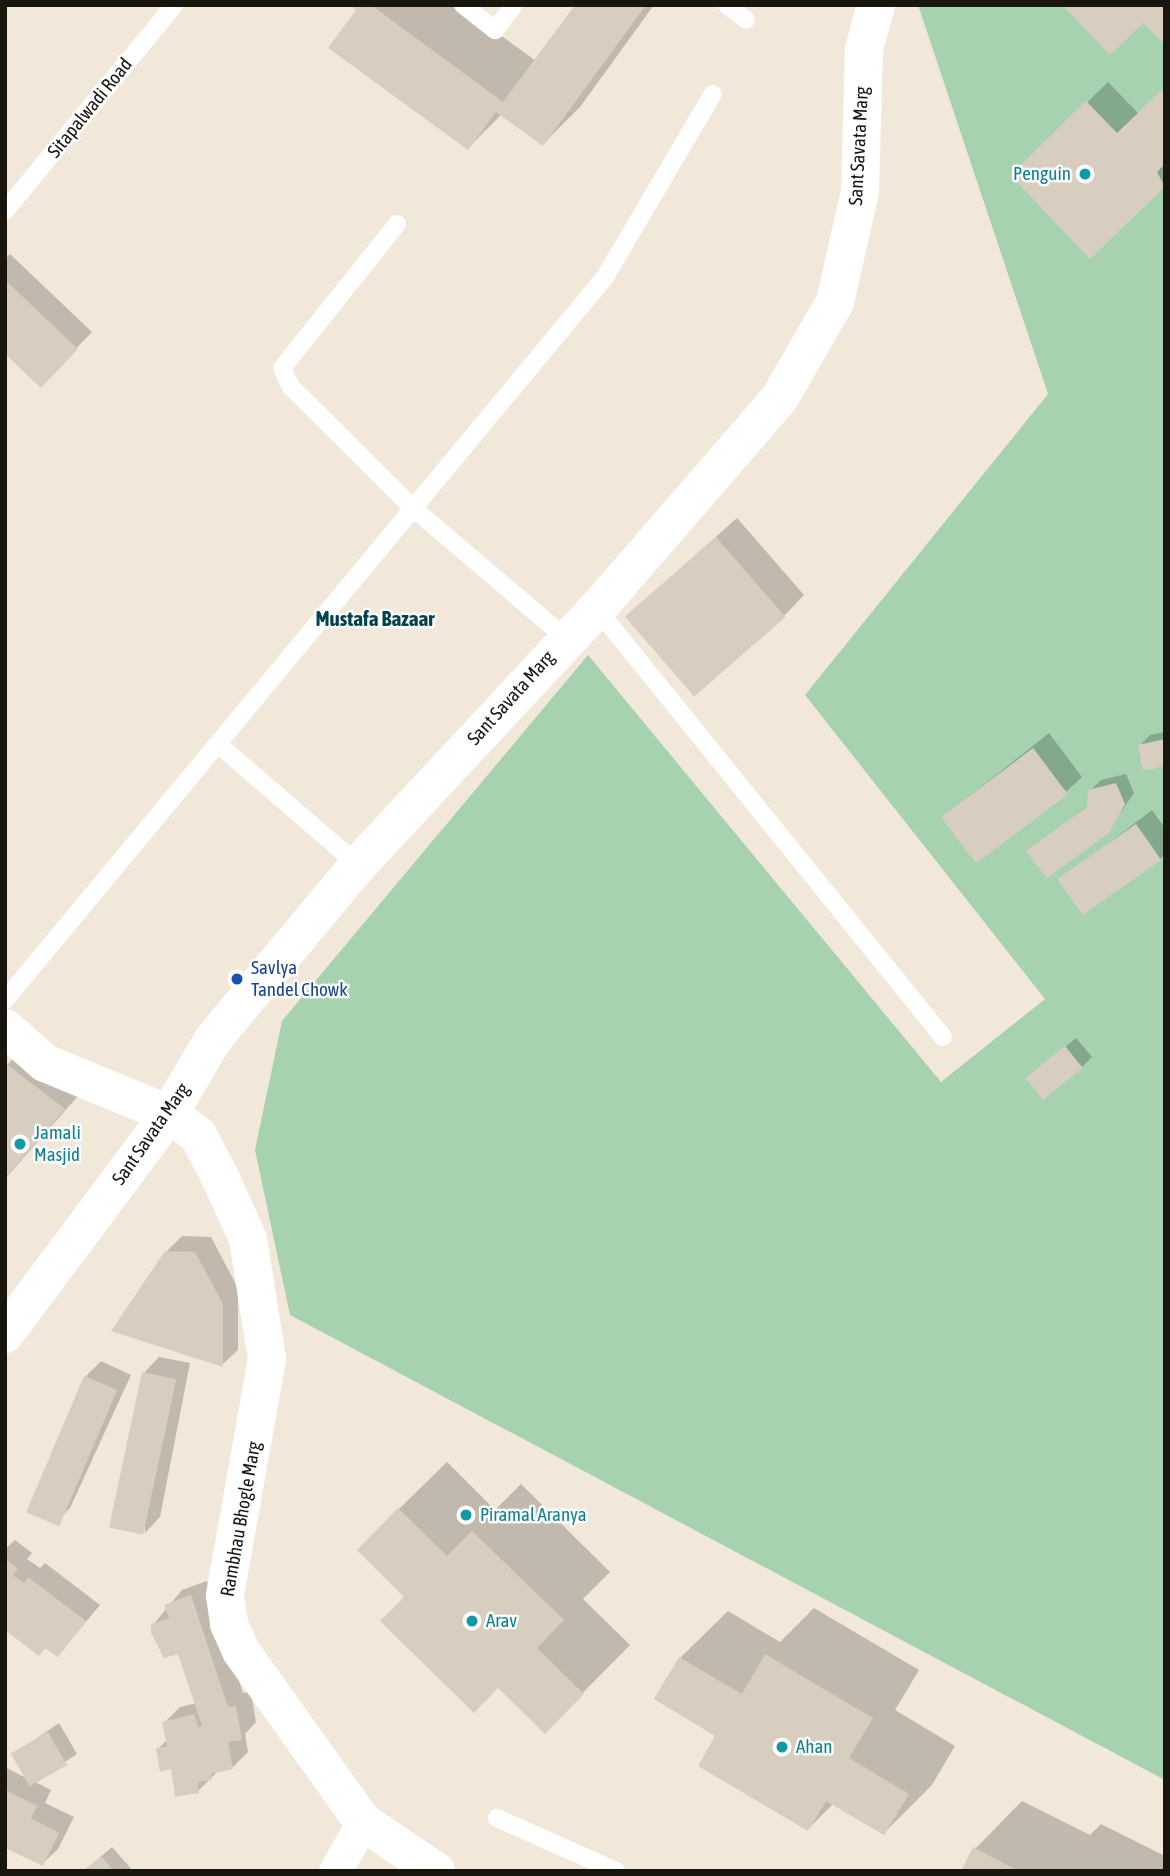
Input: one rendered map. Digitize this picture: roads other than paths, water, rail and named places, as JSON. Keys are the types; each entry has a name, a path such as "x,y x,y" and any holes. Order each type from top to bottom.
{"street":[{"name":"Sant Savata Marg","path":"5,1335 169,1114 214,1038 358,865 566,638 597,609 779,399 835,302 860,192 864,49 876,5"},
{"name":"Rambhau Bhogle Marg","path":"5,1028 45,1063 169,1114 198,1135 248,1238 268,1359 225,1595 229,1624 242,1651 363,1822 436,1871"},
{"path":"335,1871 363,1822"}],"lane":[{"name":"Sitapalwadi Road","path":"5,211 174,5"},
{"path":"463,5 495,30 514,5"},
{"path":"727,5 746,20"},
{"path":"5,1000 605,277 713,94"},
{"path":"397,224 282,368 291,387 413,508 566,638"},
{"path":"597,609 943,1037"},
{"path":"218,744 358,865"},
{"path":"497,1818 616,1871"}],"place":[{"name":"Penguin","path":"1085,174"},
{"name":"Savlya Tandel Chowk","path":"237,979"},
{"name":"Jamali Masjid","path":"20,1144"},
{"name":"Piramal Aranya","path":"466,1515"},
{"name":"Arav","path":"472,1621"},
{"name":"Ahan","path":"782,1747"}],"district":[{"name":"Mustafa Bazaar","path":"375,618"}]}
